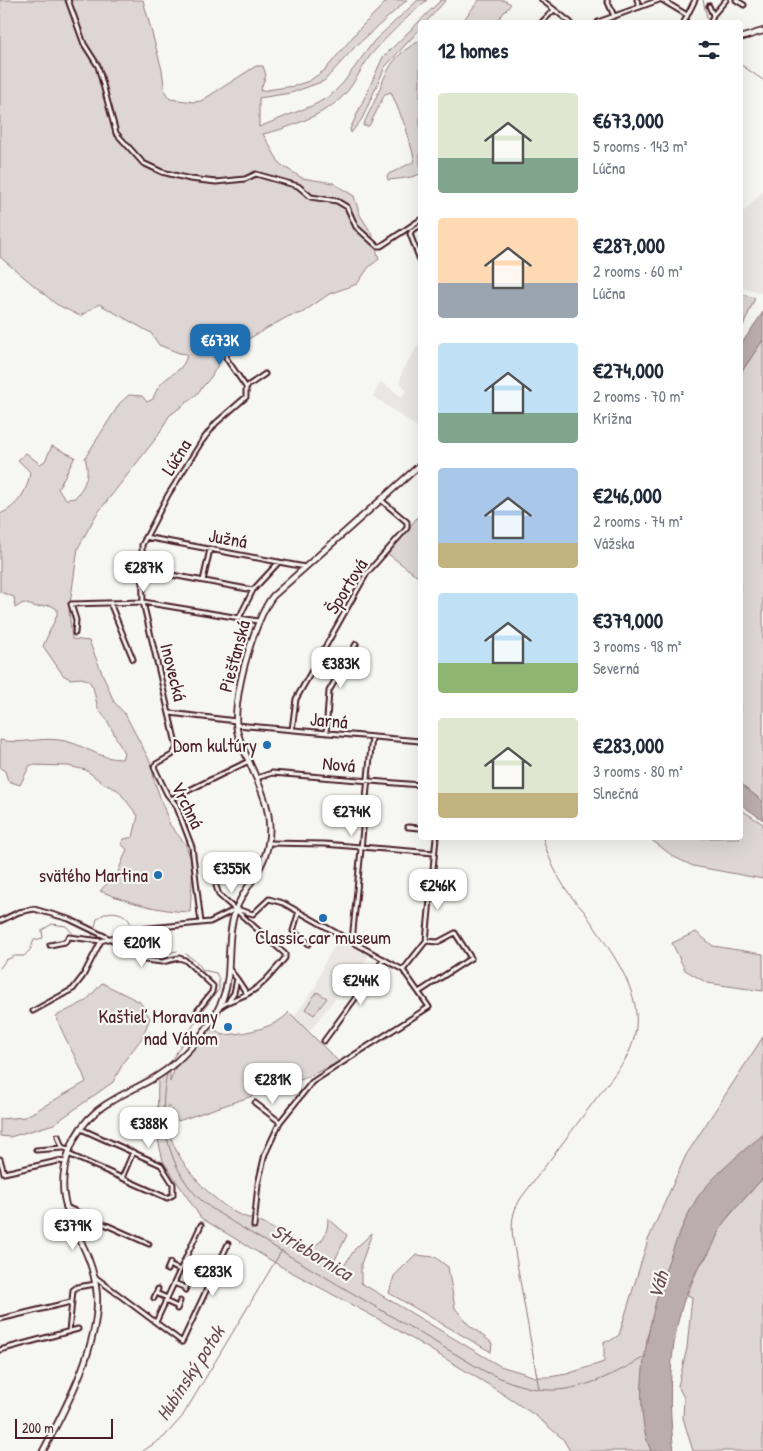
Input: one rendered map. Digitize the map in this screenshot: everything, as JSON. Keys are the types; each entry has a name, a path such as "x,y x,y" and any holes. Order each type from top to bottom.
{"main road":[{"path":"743,37 763,31"},
{"name":"Piešťanská","path":"219,1009 225,993 229,939 236,909 262,866 269,843 269,812 236,723 237,697 258,621 273,596 418,467"},
{"path":"43,1451 77,1382 94,1325 97,1292 94,1277 66,1207 63,1184 69,1152 80,1128 104,1104 171,1066 191,1046 219,1009"}],"street":[{"path":"68,0 84,44 98,66 116,133 143,163 162,172 190,180 216,182 245,179 256,174 298,186 312,197 337,201 347,207 356,227 377,246 381,246 418,221"},
{"path":"542,0 567,20"},
{"path":"607,0 614,16"},
{"path":"637,0 640,7"},
{"path":"603,20 661,0 687,15"},
{"path":"685,20 695,0"},
{"path":"712,20 713,15 726,0"},
{"path":"736,0 744,5"},
{"path":"710,6 713,15"},
{"path":"544,20 554,10"},
{"path":"418,227 412,230 410,234 418,255"},
{"path":"233,348 227,352 226,358 246,387 264,374"},
{"name":"Lúčna","path":"143,602 142,546 146,537 202,441 216,423 246,397 246,387"},
{"name":"Športová","path":"292,730 296,699 355,594 368,573 408,528 407,522 381,500"},
{"name":"Južná","path":"146,537 305,567"},
{"path":"203,580 210,549"},
{"path":"239,618 253,590 280,561"},
{"path":"172,575 253,590"},
{"path":"75,633 76,620 71,604 143,602 258,621"},
{"name":"Inovecká","path":"143,602 170,713 236,723"},
{"path":"110,603 133,659"},
{"path":"326,733 329,691 356,644"},
{"name":"Vrchná","path":"170,713 177,750 156,764 154,768 178,810 194,854 201,923"},
{"name":"Jarná","path":"236,723 292,730 418,741"},
{"path":"352,941 372,737"},
{"path":"171,799 249,761"},
{"name":"Nová","path":"257,778 272,772 418,785"},
{"path":"336,805 365,808"},
{"path":"408,827 418,828"},
{"path":"403,970 426,941 436,840"},
{"path":"269,843 361,847 434,853"},
{"path":"216,886 219,895 284,952 285,958 267,980 247,994 229,1000"},
{"path":"50,945 65,942 70,937 101,941 136,930 201,923 214,920 236,909 253,914 272,899 298,911 403,970 419,992 429,1007 312,1082 280,1122 265,1154 258,1184 254,1226"},
{"path":"0,921 19,912 34,909 69,919 146,960 162,962 179,958 191,964 213,989 194,1015"},
{"path":"298,911 293,931 309,944"},
{"path":"419,992 471,958 455,933 438,942 426,941"},
{"path":"33,1011 73,990 83,976 101,941"},
{"path":"324,1042 384,959"},
{"path":"228,969 247,994"},
{"path":"219,1009 234,993 237,979"},
{"path":"255,1103 280,1122"},
{"path":"58,1136 63,1148 69,1152 122,1178 167,1198 172,1198 173,1184 161,1165 80,1128"},
{"path":"36,1150 63,1148"},
{"path":"122,1178 133,1152"},
{"path":"0,1159 4,1174 58,1161 66,1162"},
{"path":"66,1207 149,1244"},
{"path":"156,1322 201,1225"},
{"path":"94,1277 182,1342 228,1244"},
{"path":"167,1270 170,1264 180,1270"},
{"path":"174,1283 186,1289 189,1281"},
{"path":"69,1332 74,1289 96,1284"},
{"path":"154,1298 157,1291 178,1308 180,1301"},
{"path":"0,1319 71,1302"},
{"path":"0,1350 78,1329"}],"shaded area":[{"path":"0,0 143,0 162,70 165,92 170,99 194,102 201,101 256,66 263,66 266,75 260,91 294,86 309,81 325,70 361,27 388,0 407,0 355,47 324,81 291,93 259,98 259,127 314,105 330,96 343,83 374,41 418,0 427,0 397,27 370,56 348,90 339,100 303,121 263,134 280,164 302,178 333,183 354,196 360,215 372,234 379,259 369,267 357,284 329,294 302,313 289,316 225,352 211,377 195,396 169,416 157,437 96,515 78,548 69,611 72,639 89,641 114,702 125,714 152,765 154,780 170,825 186,845 193,866 190,912 145,906 100,891 118,872 127,849 121,844 124,839 133,837 138,816 118,790 104,784 86,770 68,766 30,765 20,785 8,781 5,771 0,768 0,740 15,742 44,739 67,741 114,759 122,759 124,753 107,720 98,709 93,687 88,680 81,678 70,679 63,675 43,646 57,615 57,609 50,605 37,607 23,603 15,608 14,597 0,592 0,514 12,507 21,498 27,486 30,472 18,460 26,453 40,464 45,461 52,446 75,457 58,489 66,499 75,498 86,479 85,458 120,403 129,395 142,396 147,402 153,399 161,384 181,367 187,354 159,345 151,333 99,304 80,316 56,304 0,257"},
{"path":"441,0 446,0 428,20 421,20"},
{"path":"479,0 503,0 511,4 498,20 464,20"},
{"path":"418,23 418,31 385,67 362,119 351,133 350,129 383,57"},
{"path":"418,42 418,175 388,180 387,175 415,161 406,128 391,92 385,94 369,126 363,126 387,71 397,58"},
{"path":"763,191 763,289 761,293 743,287 743,209 745,211"},
{"path":"743,295 755,298 743,326"},
{"path":"763,312 763,340 743,370 743,342"},
{"path":"763,340 763,802 743,785 743,370"},
{"path":"418,345 418,428 373,396 381,382 402,397 406,390 400,382 402,372"},
{"path":"418,516 418,576 388,554"},
{"path":"743,785 763,802 763,820 743,806"},
{"path":"743,811 763,824 763,879 693,866 674,857 652,840 743,840"},
{"path":"696,932 713,946 763,954 763,991 707,983 685,970 672,943"},
{"path":"339,937 369,955 346,992 340,992 309,1032 294,1017 316,986 323,966"},
{"path":"102,983 140,1002 150,1018 142,1038 125,1060 113,1082 54,1124 10,1137 0,1136 0,1119 25,1117 86,1082 56,1016 86,1001"},
{"path":"317,992 327,998 314,1015 305,1009"},
{"path":"289,1012 339,1062 303,1079 178,1121 168,1105 167,1120 170,1136 177,1152 187,1167 198,1181 224,1205 236,1213 264,1224 302,1245 313,1246 323,1238 328,1218 347,1235 333,1264 342,1269 355,1249 372,1233 361,1264 361,1283 500,1366 535,1377 567,1374 604,1362 604,1341 610,1341 619,1335 648,1240 686,1155 763,1037 763,1135 698,1197 682,1230 647,1337 643,1403 645,1432 651,1451 570,1451 563,1439 536,1416 489,1385 391,1326 282,1267 201,1218 163,1161 157,1135 158,1078 170,1071 170,1082 175,1068 210,1026 223,1035 240,1033 268,1026 283,1018"},
{"path":"763,1135 763,1178 722,1225 712,1247 694,1275 685,1298 673,1349 671,1375 670,1402 674,1451 651,1451 644,1425 642,1393 644,1359 660,1287 672,1253 697,1198 710,1182"},
{"path":"763,1178 763,1451 693,1451 683,1418 684,1398 678,1386 687,1348 692,1297 687,1295 698,1268 708,1255 723,1223"},
{"path":"415,1255 435,1257 448,1267 455,1308 468,1324 492,1343 491,1352 389,1293 394,1276"}],"waterway":[{"path":"703,0 708,20"},
{"path":"743,66 763,80"},
{"path":"539,1389 513,1240 512,1223 514,1213 521,1198 623,1063 633,1042 636,1022 634,1003 619,965 584,911 564,887 544,840"},
{"name":"Striebornica","path":"0,968 6,960 15,956 24,956 30,950 34,940 43,938 42,930 52,924 66,926 75,936 92,937 97,919 110,912 118,913 129,920 136,942 146,953 155,954 177,951"},
{"name":"Striebornica","path":"186,954 194,960"},
{"name":"Striebornica","path":"170,1063 199,1016 219,989 219,979 216,973 203,970 196,961"},
{"name":"Striebornica","path":"168,1070 165,1086 164,1119 171,1153 186,1183 197,1196 234,1223 484,1371 515,1384 547,1390 572,1388 611,1375 646,1356"},
{"name":"Hubinský potok","path":"143,1451 164,1437 182,1417 282,1250"}],"place":[{"name":"Dom kultúry","path":"267,745"},
{"name":"svätého Martina","path":"158,875"},
{"name":"Classic car museum","path":"323,918"},
{"name":"Kaštieľ Moravany nad Váhom","path":"228,1027"}],"water label":[{"name":"Váh","path":"658,1285"}]}
